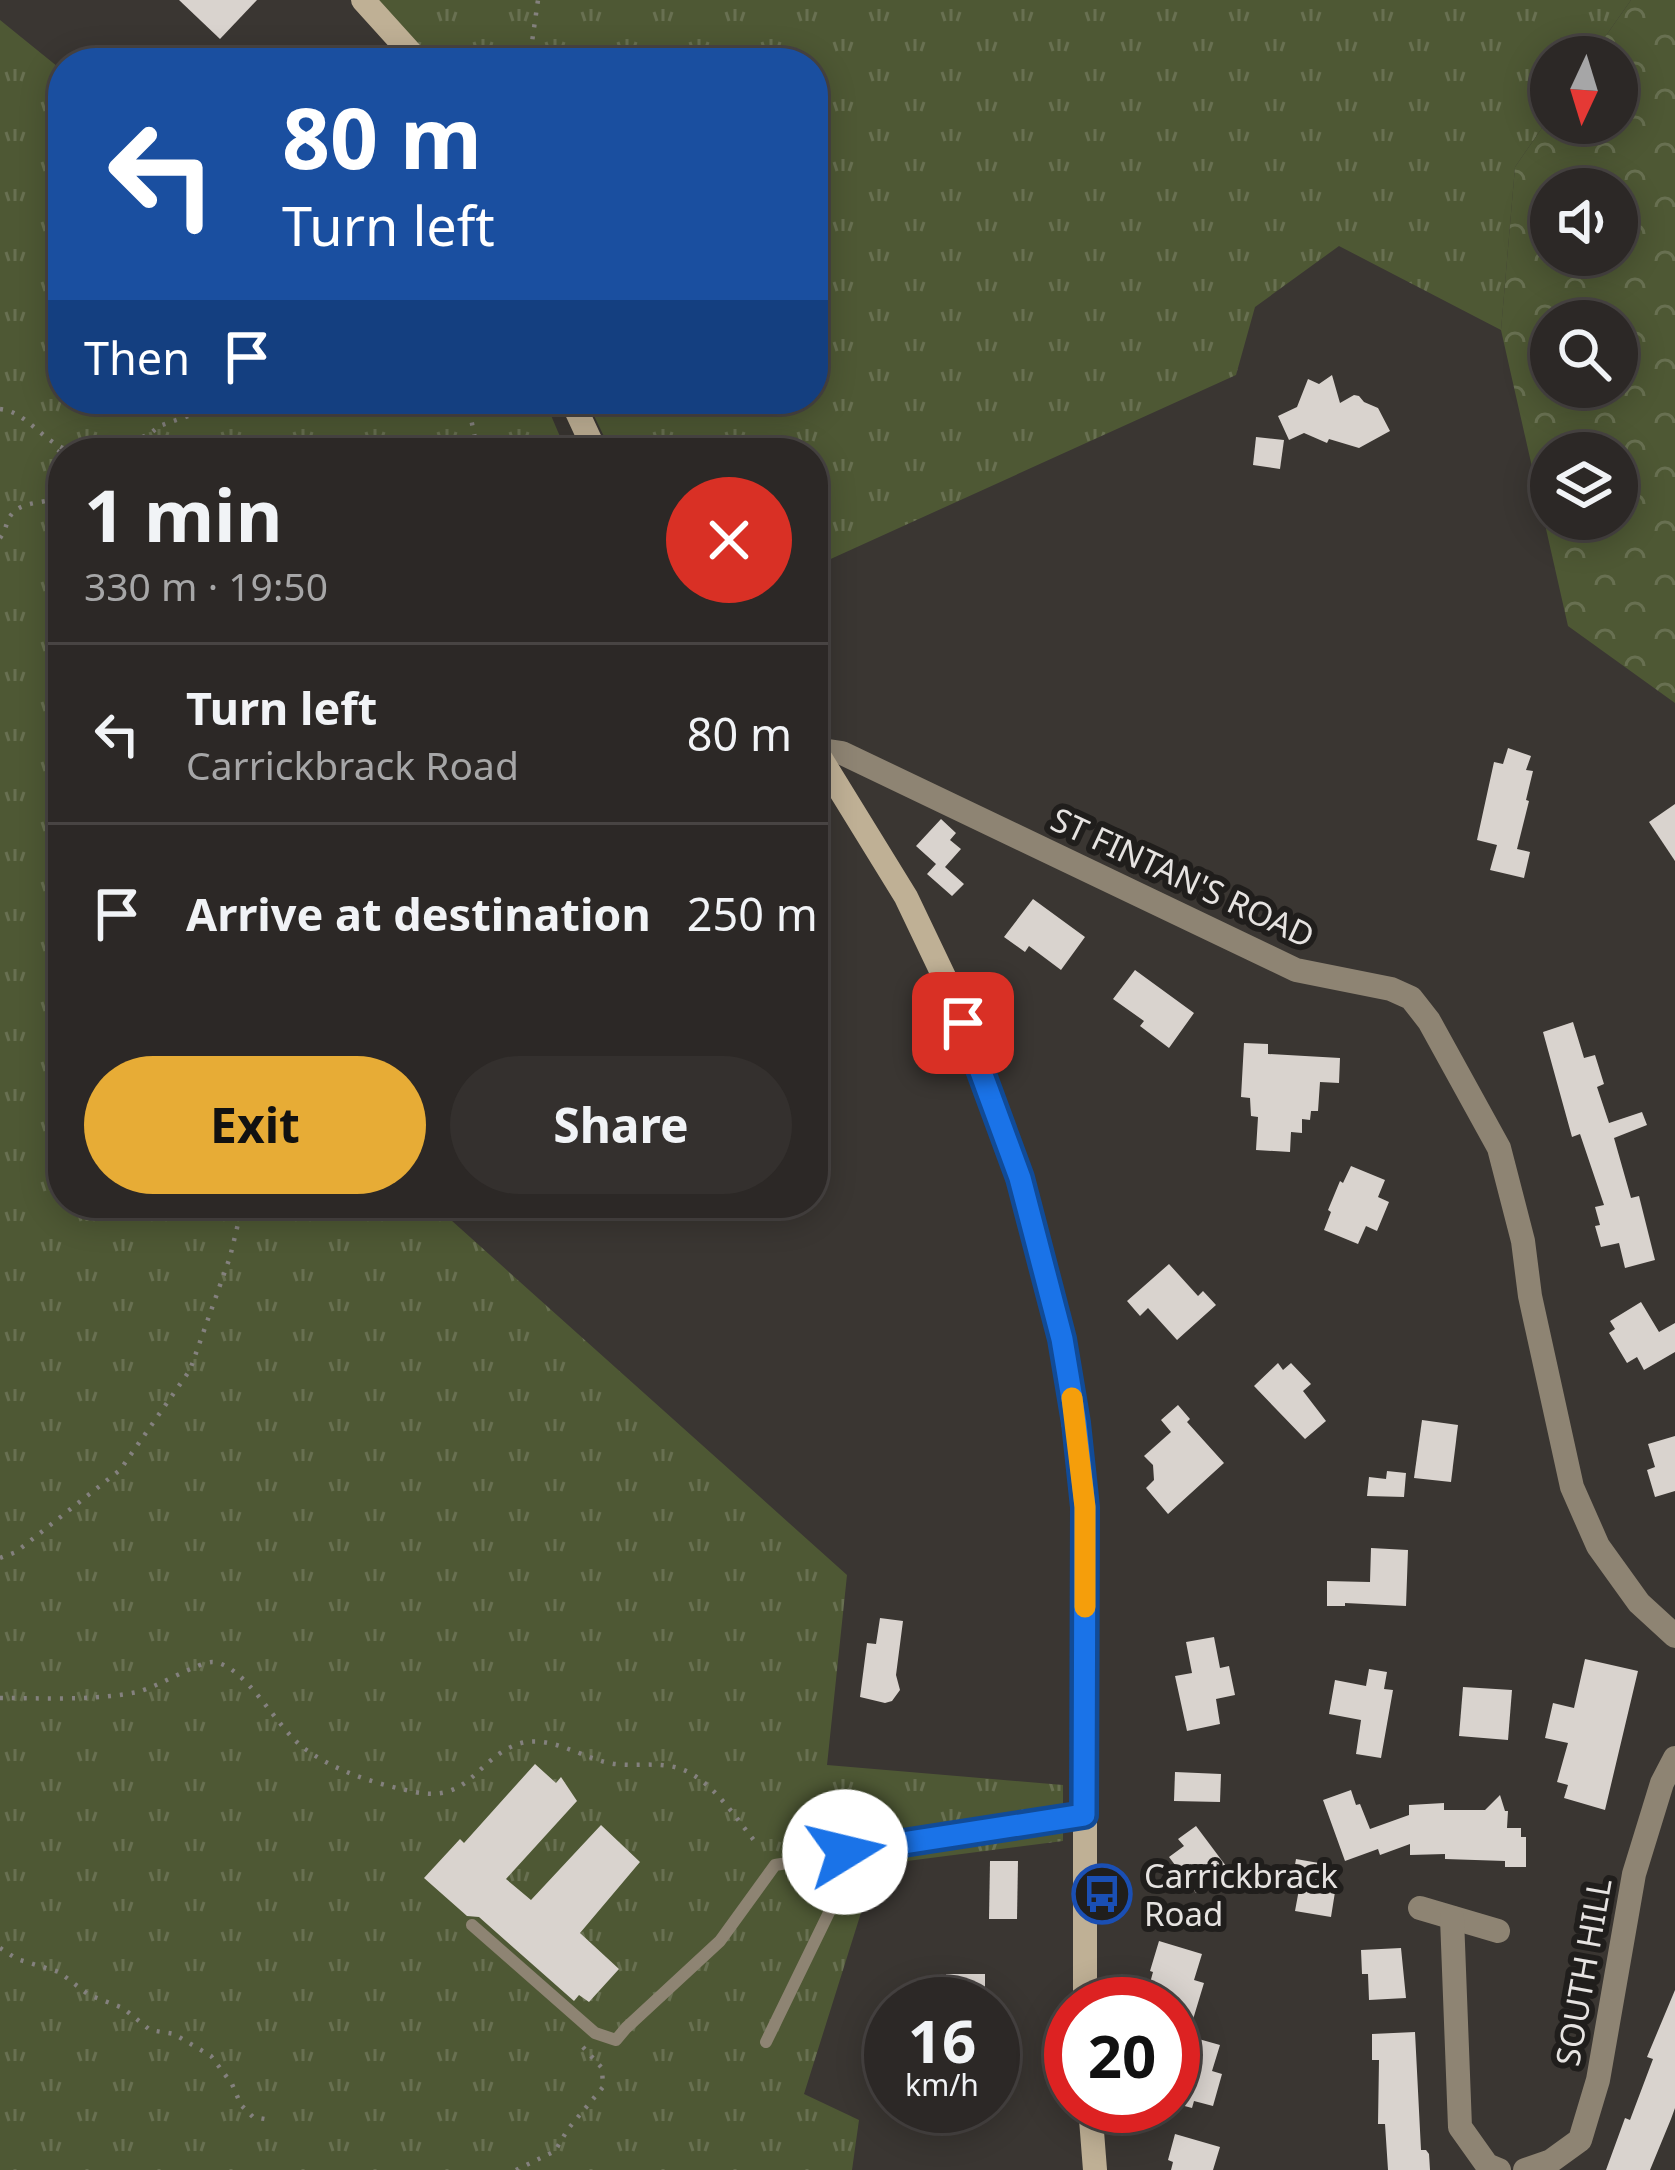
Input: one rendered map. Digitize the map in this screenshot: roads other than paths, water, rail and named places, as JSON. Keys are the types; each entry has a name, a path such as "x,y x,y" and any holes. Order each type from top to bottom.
{"main road":[{"path":"363,0 406,48"},
{"path":"828,771 906,897 948,985 1020,1178 1062,1339 1085,1507 1085,1977"},
{"path":"1092,2133 1095,2170"}],"street":[{"name":"ST FINTAN'S ROAD","path":"828,750 842,753 1296,970 1391,989 1411,998 1430,1021 1499,1148 1523,1240 1573,1487 1598,1546 1640,1603 1675,1636"},
{"name":"SOUTH HILL","path":"1525,2170 1551,2161 1580,2140 1598,2080 1634,1874 1662,1783 1675,1758"},
{"path":"1420,1908 1498,1931"},
{"path":"1453,1918 1460,2127 1487,2165 1499,2170"}],"lane":[{"path":"472,1925 596,2033 616,2040 720,1941 776,1865 1084,1815"},
{"path":"766,2042 837,1896 845,1852"}],"place":[{"name":"Carrickbrack Road","path":"1102,1894"}]}
